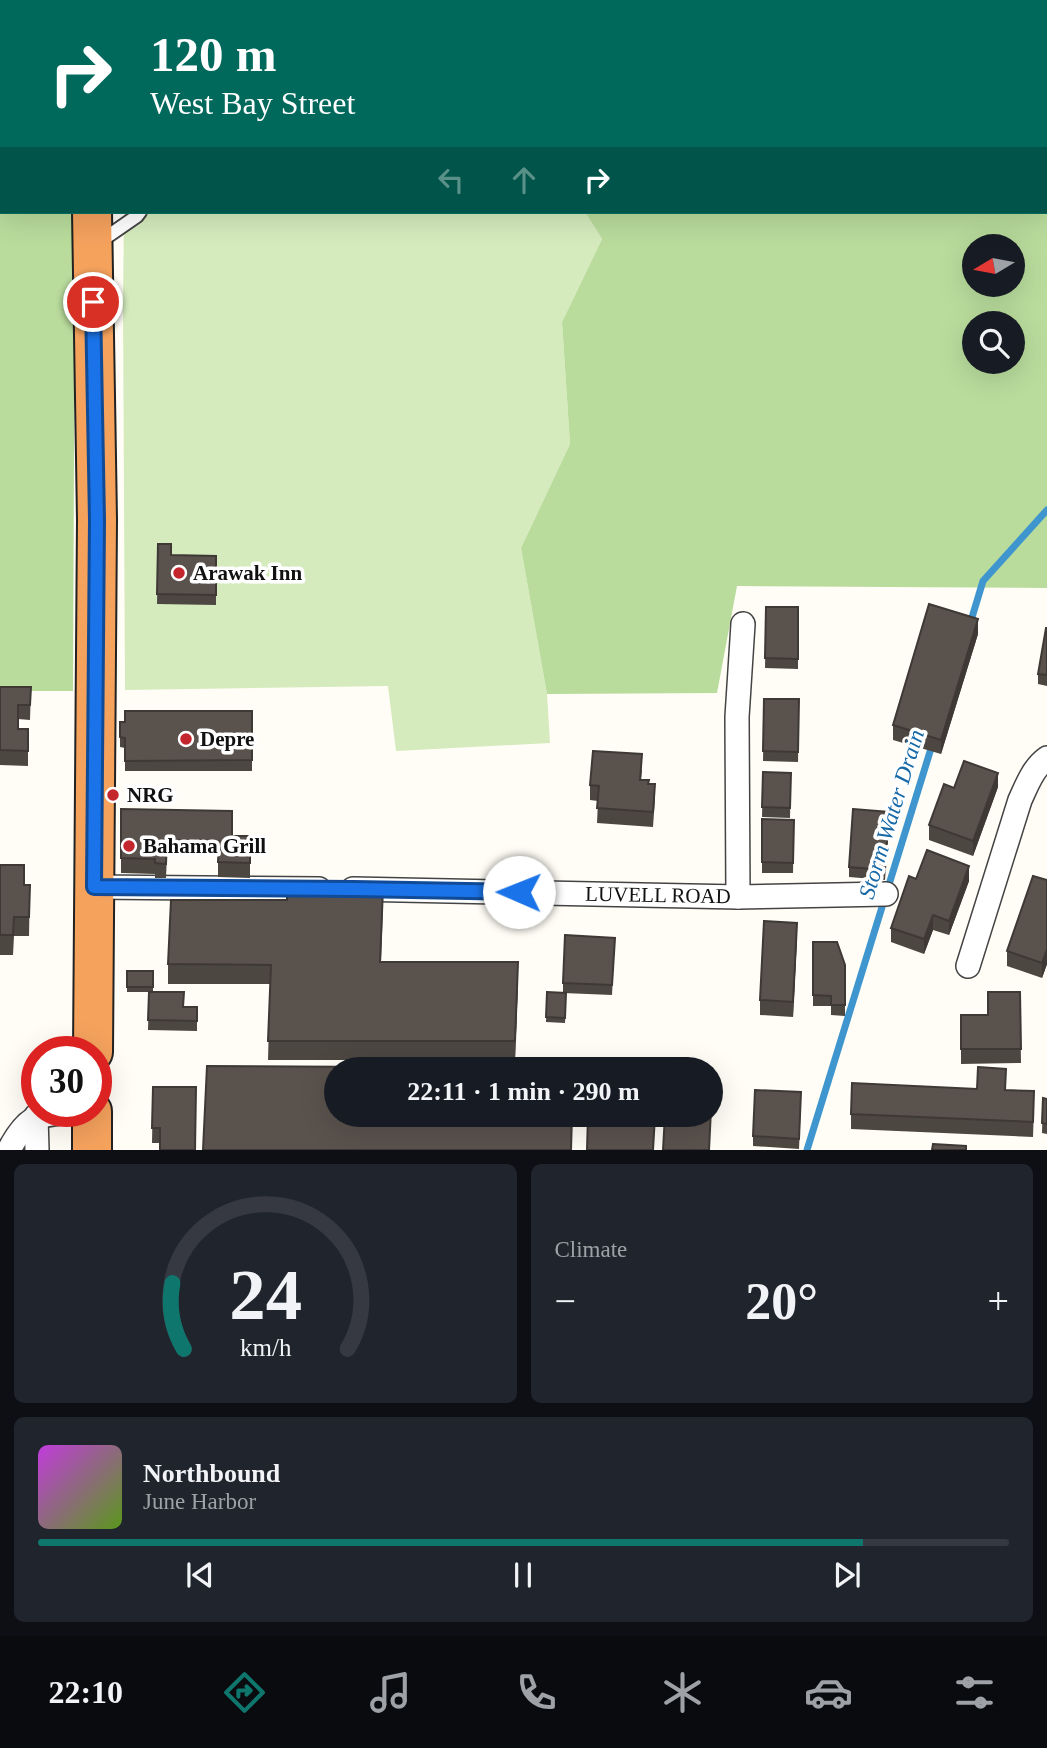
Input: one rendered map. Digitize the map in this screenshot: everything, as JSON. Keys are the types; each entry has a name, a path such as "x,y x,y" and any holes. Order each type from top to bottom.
{"highway":[{"path":"92,229 97,520 93,1036"},
{"path":"92,1127 92,1150"}],"street":[{"path":"738,897 737,717 743,624"},
{"path":"968,966 1020,800 1029,779 1047,758"},
{"name":"LUVELL ROAD","path":"94,887 738,897 886,894"},
{"path":"9,1150 23,1127"},
{"path":"36,1127 37,1150"}],"lane":[{"path":"92,229 138,214"}],"green space":[{"path":"0,214 75,214 73,691 0,691"},
{"path":"124,214 586,214 602,239 562,322 570,444 521,548 547,694 550,743 396,751 388,686 125,690"},
{"path":"586,214 1047,214 1047,588 737,586 717,693 547,694 521,548 570,444 562,322 602,239"}],"building":[{"path":"158,544 171,544 171,555 216,556 216,595 157,594"},
{"path":"929,604 978,619 941,740 893,725"},
{"path":"766,607 798,607 798,659 765,658"},
{"path":"1047,628 1047,675 1038,674"},
{"path":"0,687 31,687 30,705 18,705 18,729 28,729 28,751 0,750"},
{"path":"764,699 799,699 798,752 763,751"},
{"name":"Depre","path":"125,711 252,711 252,760 125,761 125,738 120,737 120,722 125,722"},
{"path":"593,751 642,754 640,780 649,780 648,784 655,784 653,812 597,808 599,786 590,785"},
{"path":"964,761 998,773 973,841 929,825 944,784 954,788"},
{"path":"763,772 791,773 790,808 762,807"},
{"path":"121,809 232,811 232,836 250,836 250,863 218,862 219,841 167,840 166,864 155,863 155,859 121,858"},
{"path":"853,809 889,812 885,870 849,867"},
{"path":"762,819 794,820 793,863 762,862"},
{"path":"927,850 969,866 949,921 933,915 924,939 891,928 909,876 916,879"},
{"path":"0,865 24,865 24,885 30,885 29,917 14,917 13,935 0,935"},
{"path":"1033,876 1047,880 1047,949 1042,963 1007,951"},
{"path":"287,888 383,888 380,962 518,962 515,1041 268,1041 271,965 168,964 171,900 287,900"},
{"path":"764,921 797,923 793,1002 760,1000"},
{"path":"565,935 615,938 612,985 563,983"},
{"path":"813,942 837,942 845,965 845,1005 831,1005 831,996 813,995"},
{"path":"127,971 153,971 153,987 127,987"},
{"path":"149,992 184,992 183,1007 197,1007 197,1021 148,1020"},
{"path":"547,992 566,993 565,1018 546,1017"},
{"path":"988,992 1020,992 1021,1049 961,1049 961,1015 988,1015"},
{"path":"207,1066 324,1067 324,1127 572,1127 571,1150 203,1150"},
{"path":"978,1067 1006,1069 1005,1090 1034,1091 1033,1122 851,1114 852,1083 977,1089"},
{"path":"153,1087 196,1087 195,1150 160,1150 160,1128 152,1128"},
{"path":"755,1090 801,1092 799,1139 753,1136"},
{"path":"1043,1098 1047,1099 1047,1124 1042,1123"},
{"path":"588,1127 654,1127 653,1150 587,1150"},
{"path":"664,1127 710,1127 709,1150 663,1150"},
{"path":"933,1144 966,1146 966,1150 932,1150"}],"waterway":[{"name":"Storm Water Drain","path":"970,624 983,581 1047,510"},
{"name":"Storm Water Drain","path":"807,1150 933,742"}],"place":[{"name":"Arawak Inn","path":"179,573"},
{"name":"Depre","path":"186,739"},
{"name":"NRG","path":"113,795"},
{"name":"Bahama Grill","path":"129,846"}],"route":[{"path":"93,302 97,520 94,887 519,892"}]}
